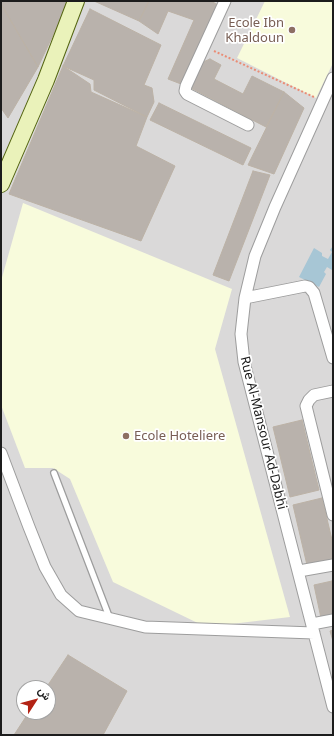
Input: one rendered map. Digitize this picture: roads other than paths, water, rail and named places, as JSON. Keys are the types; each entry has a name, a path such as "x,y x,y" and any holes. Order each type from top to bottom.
{"main road":[{"path":"1,184 46,80 76,1"}],"street":[{"path":"225,1 186,86 185,92 248,125"},
{"name":"Rue Al-Mansour Ad-Dabhi","path":"333,78 275,207 255,256 245,298 241,334 244,362 333,707"},
{"path":"245,298 305,286 309,287 314,293 329,328 333,358"},
{"path":"333,391 314,395 306,406 333,515"},
{"path":"1,452 45,567 61,595 79,611 144,627 313,628 333,620"},
{"path":"299,571 333,565"}],"lane":[{"path":"54,473 110,619"}],"water":[{"path":"333,246 333,272 327,267 324,272 326,274 319,287 299,277 314,248 322,253 322,256 328,259 332,252 330,250"}],"place":[{"name":"Ecole Ibn Khaldoun","path":"292,30"},
{"name":"Ecole Hoteliere","path":"126,436"}]}
